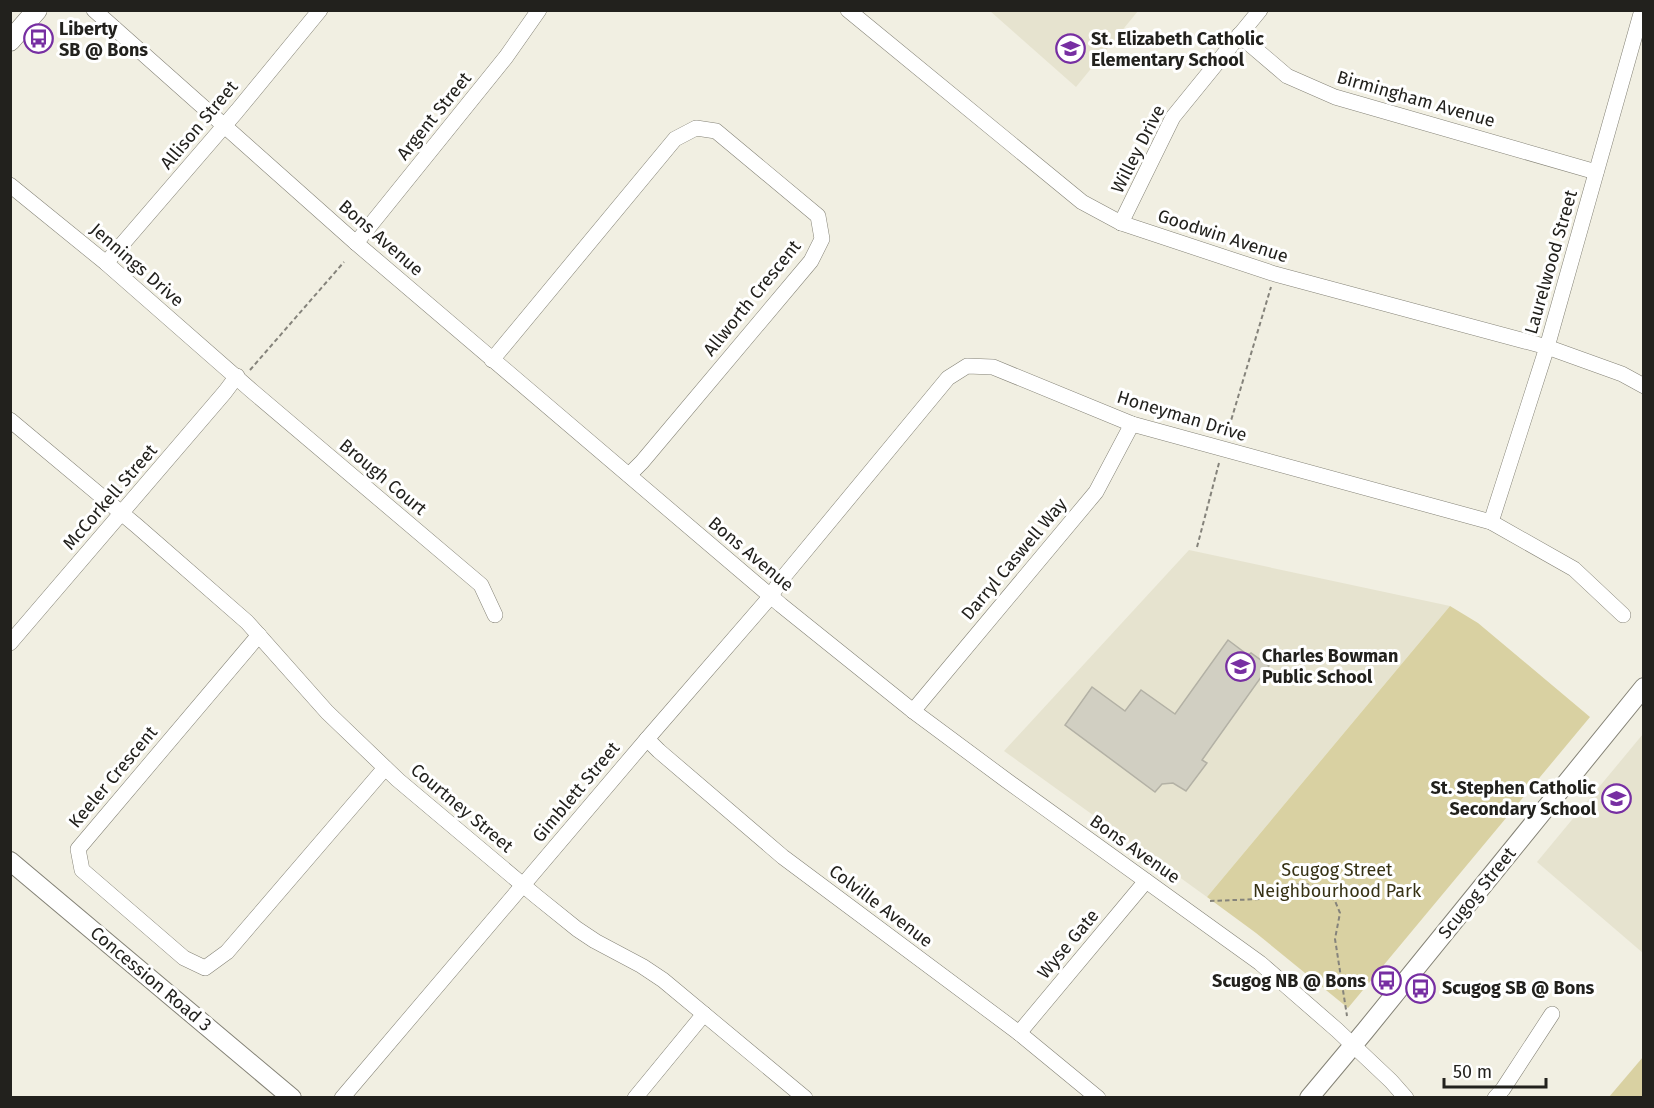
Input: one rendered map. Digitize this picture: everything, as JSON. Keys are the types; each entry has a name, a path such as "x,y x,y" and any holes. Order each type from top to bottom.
{"main road":[{"path":"10,41 37,10"}],"street":[{"name":"Bons Avenue","path":"94,10 356,243 771,596 913,711 1260,963 1337,1030 1406,1098"},
{"name":"Allison Street","path":"106,263 320,10"},
{"name":"Argent Street","path":"356,243 506,57 539,10"},
{"name":"Goodwin Avenue","path":"848,10 1082,202 1121,223 1275,274 1547,347 1622,374 1644,386"},
{"name":"Willey Drive","path":"1121,223 1173,117 1260,10"},
{"name":"Laurelwood Street","path":"1491,522 1547,347 1642,10"},
{"name":"Birmingham Avenue","path":"1239,35 1287,76 1335,98 1596,172"},
{"name":"Allworth Crescent","path":"492,360 675,139 696,128 716,131 818,216 822,238 811,261 629,476"},
{"name":"Jennings Drive","path":"10,185 106,263 237,376"},
{"name":"Honeyman Drive","path":"771,596 948,378 967,366 993,367 1132,424 1491,522 1574,569 1623,615"},
{"name":"McCorkell Street","path":"10,642 237,376"},
{"name":"Brough Court","path":"237,376 480,585 495,615"},
{"path":"10,420 122,513"},
{"name":"Darryl Caswell Way","path":"913,711 1096,492 1132,424"},
{"name":"Courtney Street","path":"122,513 247,622 327,712 385,768 577,929 663,980 805,1098"},
{"name":"Gimblett Street","path":"342,1098 771,596"},
{"name":"Keeler Crescent","path":"260,635 78,849 82,870 184,958 205,968 227,952 385,768"},
{"name":"Scugog Street","path":"1309,1098 1644,687"},
{"name":"Colville Avenue","path":"647,739 783,857 1019,1033 1098,1098"},
{"name":"Concession Road 3","path":"10,861 292,1098"},
{"name":"Wyse Gate","path":"1019,1033 1146,881"},
{"path":"635,1098 704,1014"},
{"path":"1495,1098 1552,1014"}],"path":[{"path":"237,376 250,370 344,262"},
{"path":"1197,547 1223,449 1275,274"},
{"path":"1210,901 1262,899 1301,884 1325,890 1335,901 1340,913 1335,939 1347,1016"}],"shaded area":[{"name":"St. Elizabeth Catholic Elementary School","path":"990,11 1138,11 1076,87"},
{"name":"Charles Bowman Public School","path":"1189,550 1450,606 1207,897 1004,751"},
{"name":"St. Stephen Catholic Secondary School","path":"1643,734 1643,953 1537,862"}],"green space":[{"name":"Scugog Street Neighbourhood Park","path":"1450,606 1478,623 1590,717 1348,1008 1256,933 1207,897"},
{"path":"1643,1057 1643,1097 1609,1097"}],"building":[{"path":"1228,640 1248,655 1251,653 1269,666 1202,760 1207,763 1186,791 1173,783 1162,784 1155,792 1065,725 1092,687 1125,711 1141,690 1175,714"}],"place":[{"name":"Liberty SB @ Bons","path":"38,39"},
{"name":"St. Elizabeth Catholic Elementary School","path":"1070,49"},
{"name":"Charles Bowman Public School","path":"1241,666"},
{"name":"St. Stephen Catholic Secondary School","path":"1617,798"},
{"name":"Scugog NB @ Bons","path":"1387,981"},
{"name":"Scugog SB @ Bons","path":"1421,988"}]}
